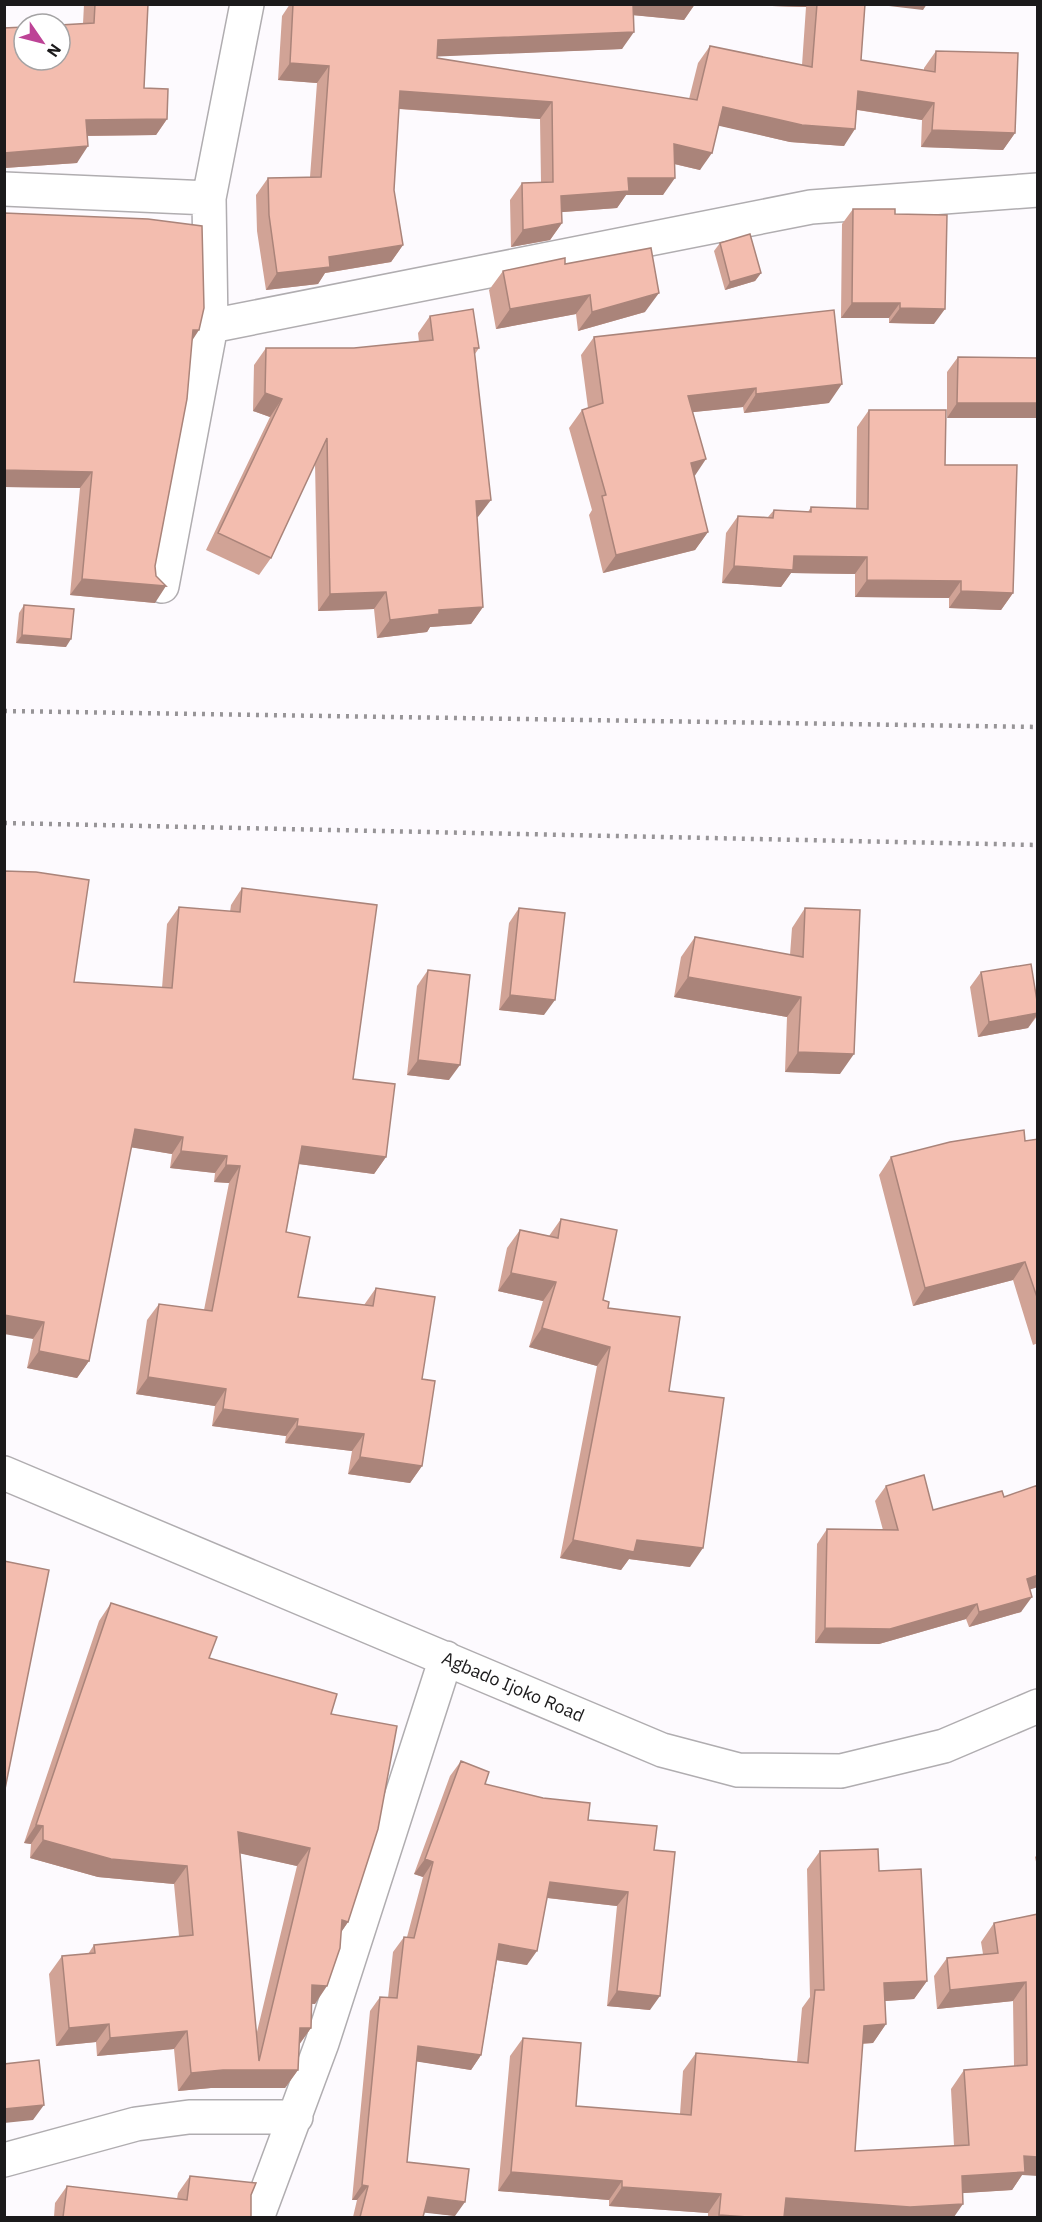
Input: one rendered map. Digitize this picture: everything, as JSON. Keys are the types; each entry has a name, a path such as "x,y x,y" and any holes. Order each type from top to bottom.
{"street":[{"path":"162,585 211,326 209,198 247,4"},
{"path":"4,189 209,198"},
{"path":"211,326 811,207 1038,190"},
{"name":"Agbado Ijoko Road","path":"4,1473 662,1750 738,1770 841,1772 944,1746 1038,1706"},
{"path":"256,2217 296,2117 322,2043 446,1658"},
{"path":"4,2160 136,2124 189,2117 296,2117"}],"building":[{"path":"95,4 148,4 144,88 168,89 167,119 86,120 88,146 4,153 4,28 12,28 12,72 72,72 72,24 94,23"},
{"path":"293,4 633,4 634,32 438,40 437,58 697,100 710,46 812,67 817,4 865,4 861,60 935,72 936,51 1018,53 1015,133 932,130 934,103 858,91 855,129 802,125 723,107 712,153 674,144 675,178 628,178 629,191 561,196 562,223 523,230 522,183 553,182 552,102 400,91 394,190 403,245 329,257 330,267 277,273 269,215 268,178 321,177 329,66 290,63"},
{"path":"853,209 895,209 895,214 947,215 945,309 900,308 900,303 852,303"},
{"path":"4,213 148,219 202,226 204,308 199,330 193,330 187,399 155,566 156,576 166,586 82,579 92,472 4,470"},
{"path":"750,234 761,273 730,282 720,243"},
{"path":"651,248 659,293 592,312 590,295 510,309 503,271 565,258 565,264"},
{"path":"473,309 479,348 474,348 491,500 476,501 483,607 439,610 439,614 390,620 386,592 330,594 327,438 271,558 218,533 282,399 265,393 266,348 354,348 433,340 430,316"},
{"path":"834,310 842,384 756,394 756,388 688,396 706,459 691,463 708,532 616,555 602,496 606,495 582,410 603,403 594,337"},
{"path":"958,357 1038,358 1038,403 957,403"},
{"path":"869,410 946,410 945,465 1017,465 1013,593 961,591 961,581 867,580 867,557 794,556 793,570 734,566 738,516 773,518 774,510 811,512 811,507 868,509"},
{"path":"24,605 74,609 71,639 22,635"},
{"path":"4,871 36,872 89,880 74,982 172,988 179,907 240,912 242,888 377,905 353,1079 395,1084 386,1157 302,1146 286,1232 310,1237 298,1297 373,1306 376,1288 435,1297 422,1379 435,1381 422,1466 360,1457 364,1434 297,1426 298,1419 223,1409 226,1389 148,1377 159,1304 212,1311 240,1166 226,1165 227,1156 181,1151 183,1137 135,1129 89,1361 39,1351 44,1322 4,1315"},
{"path":"519,908 565,913 555,1000 510,995"},
{"path":"805,908 860,910 854,1054 798,1052 801,997 688,977 695,937 803,957"},
{"path":"1031,964 1038,1013 989,1022 981,972"},
{"path":"428,970 470,975 460,1065 418,1060"},
{"path":"1024,1130 1025,1141 1038,1139 1038,1300 1025,1262 925,1288 891,1157 950,1142"},
{"path":"561,1219 617,1230 603,1300 609,1302 608,1308 680,1317 669,1391 724,1398 703,1548 637,1540 634,1552 573,1540 610,1347 542,1328 556,1282 511,1273 520,1230 558,1238"},
{"path":"924,1475 933,1510 1002,1491 1004,1497 1038,1485 1038,1575 1027,1579 1032,1597 979,1612 977,1604 890,1629 825,1628 827,1529 898,1530 886,1486"},
{"path":"4,1561 49,1570 4,1794"},
{"path":"111,1603 217,1637 209,1658 337,1694 331,1714 397,1726 378,1829 348,1922 342,1920 340,1948 327,1986 312,1985 311,2028 300,2028 298,2070 223,2070 191,2073 187,2031 110,2038 109,2024 69,2028 62,1956 95,1953 94,1945 193,1935 187,1866 111,1859 43,1840 43,1826 36,1825","holes":["238,1832 310,1848 259,2061"]},
{"path":"461,1761 489,1772 485,1784 543,1798 590,1803 588,1820 657,1826 654,1850 675,1852 660,1996 617,1991 628,1892 550,1882 537,1951 499,1944 481,2055 418,2046 407,2162 469,2169 465,2202 428,2197 423,2217 360,2217 368,2186 362,2185 380,1997 397,1998 404,1937 414,1938 433,1862 425,1859"},
{"path":"878,1849 879,1871 921,1869 927,1981 884,1983 886,2024 864,2026 855,2151 969,2145 964,2070 1027,2065 1026,1982 950,1990 947,1958 998,1953 994,1923 1038,1914 1038,2157 1024,2156 1025,2172 962,2176 963,2204 910,2207 786,2198 784,2217 748,2217 719,2215 721,2194 622,2187 622,2181 511,2172 523,2038 581,2043 576,2106 691,2115 696,2053 808,2063 815,1990 824,1990 820,1851"},
{"path":"39,2060 44,2105 4,2109 4,2064"},
{"path":"190,2176 256,2183 251,2195 251,2217 63,2217 67,2186 187,2200"}],"railway":[{"path":"4,711 1038,727"},
{"path":"4,823 1038,845"}]}
